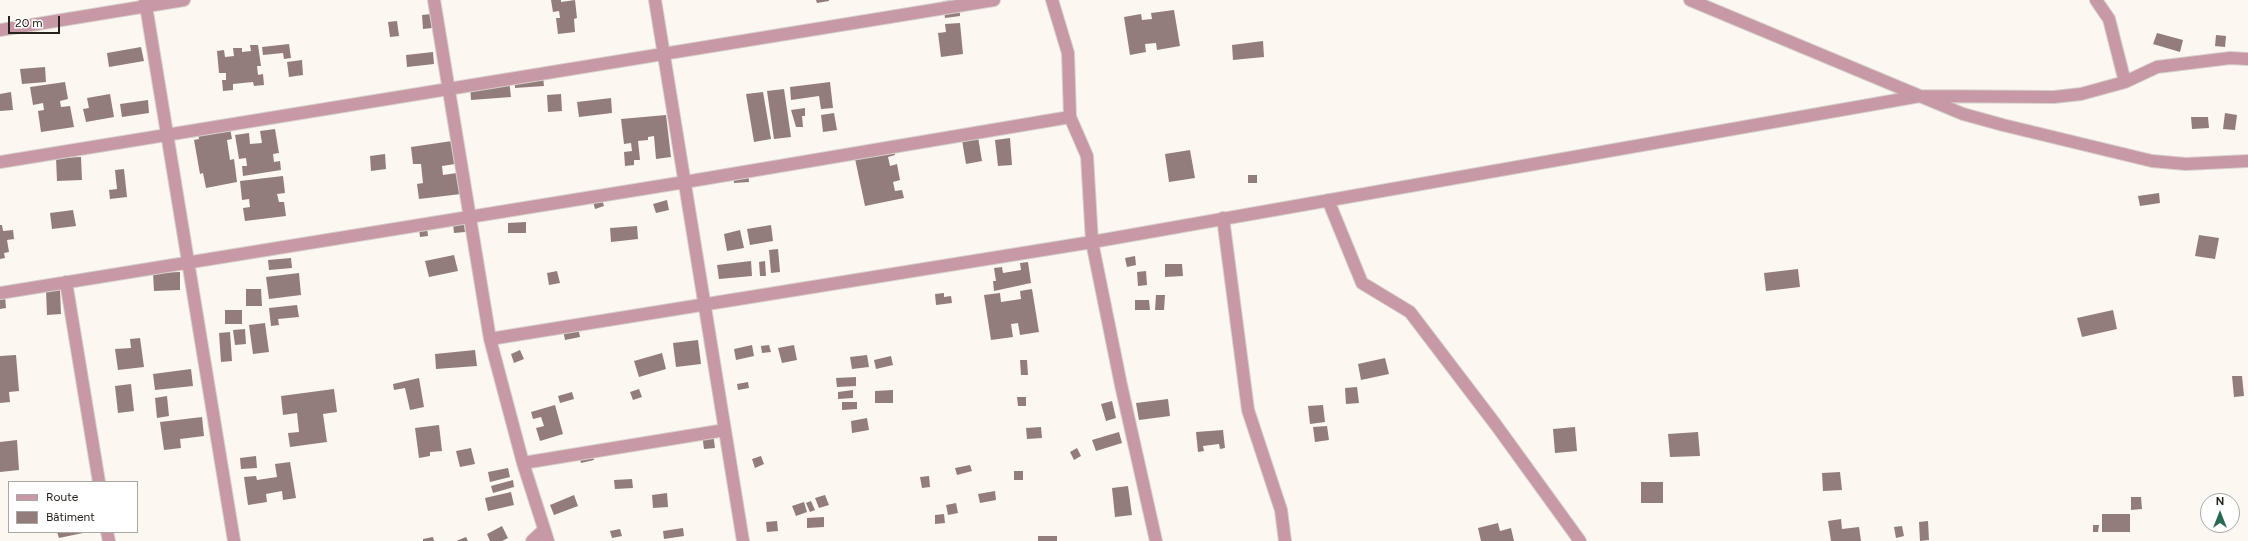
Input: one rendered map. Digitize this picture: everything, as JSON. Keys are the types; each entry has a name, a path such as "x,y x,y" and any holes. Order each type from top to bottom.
{"street":[{"path":"0,30 146,3 184,0"},
{"path":"434,0 490,339 522,463 546,536 532,541"},
{"path":"655,0 743,541"},
{"path":"0,162 664,55 994,0"},
{"path":"1052,0 1068,53 1070,117 1087,156 1092,242 1121,385 1156,541"},
{"path":"1690,0 1963,114 2002,125 2152,161 2186,164 2248,161"},
{"path":"2096,0 2109,19 2125,82"},
{"path":"146,3 232,541"},
{"path":"490,339 1092,242 1920,96 2054,97 2081,94 2125,82 2157,68 2230,58 2248,59"},
{"path":"0,293 685,182 1070,117"},
{"path":"1328,200 1362,283 1410,312 1496,425 1580,541"},
{"path":"1223,218 1248,410 1281,510 1285,541"},
{"path":"66,282 99,481"},
{"path":"522,463 725,430"}],"building":[{"path":"551,0 561,0 561,2 575,0 577,18 574,19 575,32 558,34 556,18 560,18 559,11 553,12"},
{"path":"816,0 829,0 829,1 817,3"},
{"path":"959,0 960,16 945,18 943,1"},
{"path":"1174,10 1180,46 1157,50 1156,43 1145,44 1146,52 1130,55 1124,17 1141,14 1142,20 1152,19 1151,13"},
{"path":"431,14 432,28 423,29 422,15"},
{"path":"397,21 399,36 390,37 388,22"},
{"path":"960,23 963,54 941,57 938,33 946,32 945,24"},
{"path":"2157,33 2183,40 2180,52 2153,44"},
{"path":"2216,35 2226,36 2225,47 2215,46"},
{"path":"1263,41 1264,57 1233,60 1232,45"},
{"path":"289,44 291,58 284,59 283,53 263,55 262,47"},
{"path":"250,45 258,45 261,66 257,66 258,75 263,74 264,85 254,86 253,82 233,84 233,90 223,91 222,80 226,80 226,73 219,73 217,51 224,50 225,57 234,56 233,48 242,48 242,52 251,51"},
{"path":"141,47 144,61 109,67 107,53"},
{"path":"433,52 434,64 407,67 406,55"},
{"path":"302,60 303,75 289,77 287,62"},
{"path":"45,67 46,82 22,84 20,69"},
{"path":"543,77 544,86 515,88 515,78"},
{"path":"509,80 511,97 471,100 470,84"},
{"path":"65,82 68,99 60,101 61,107 70,106 74,127 41,132 38,111 44,110 43,103 33,105 30,87"},
{"path":"830,82 833,108 821,109 819,96 791,100 790,87"},
{"path":"784,89 791,137 774,139 767,91"},
{"path":"11,92 13,110 0,111 0,94"},
{"path":"763,92 771,139 754,142 746,94"},
{"path":"110,94 114,117 86,122 83,109 89,108 87,98"},
{"path":"561,94 562,111 548,112 547,95"},
{"path":"611,98 612,113 579,117 577,102"},
{"path":"148,100 149,113 122,117 120,104"},
{"path":"805,108 805,116 802,116 803,127 796,127 791,110"},
{"path":"834,113 837,130 823,132 821,115"},
{"path":"2225,113 2237,115 2235,130 2223,129"},
{"path":"666,115 671,157 656,159 654,136 648,137 648,140 638,141 640,160 634,160 634,165 625,166 624,152 632,151 631,143 624,144 621,119"},
{"path":"2191,117 2208,117 2209,128 2192,129"},
{"path":"229,123 232,139 227,140 230,160 234,159 237,182 206,188 203,173 200,174 194,140 199,139 197,128"},
{"path":"275,129 279,153 273,154 274,162 280,161 281,170 243,176 242,166 247,166 246,158 239,159 235,135 249,133 250,144 262,143 260,131"},
{"path":"978,137 982,161 966,164 962,140"},
{"path":"1010,138 1012,165 998,166 995,140"},
{"path":"452,141 455,164 442,166 443,175 457,173 461,194 419,199 417,184 423,183 421,164 413,164 411,147"},
{"path":"893,146 895,155 888,157 890,166 897,164 900,180 893,182 895,191 902,190 904,198 865,206 854,154"},
{"path":"1190,150 1195,178 1169,182 1165,154"},
{"path":"385,154 386,169 371,171 370,156"},
{"path":"81,157 82,180 57,181 56,158"},
{"path":"124,169 127,197 110,199 109,190 117,189 115,170"},
{"path":"748,171 749,182 734,183 733,172"},
{"path":"1248,175 1257,175 1257,183 1248,183"},
{"path":"283,176 285,193 277,194 279,202 284,202 286,216 245,221 243,208 250,207 249,199 242,200 240,181"},
{"path":"2159,193 2160,203 2140,206 2138,196"},
{"path":"601,196 604,206 595,209 592,198"},
{"path":"667,200 669,210 656,213 653,204"},
{"path":"73,210 76,226 52,229 50,213"},
{"path":"526,222 526,233 508,233 508,223"},
{"path":"464,223 465,232 454,233 453,224"},
{"path":"0,225 2,225 3,231 13,230 14,239 7,240 9,252 4,253 5,258 0,259"},
{"path":"771,225 773,241 750,245 747,229"},
{"path":"637,226 638,239 611,242 610,228"},
{"path":"427,228 428,236 420,237 419,229"},
{"path":"740,230 744,248 727,251 724,234"},
{"path":"2199,235 2219,238 2215,259 2195,256"},
{"path":"778,249 780,272 771,273 769,250"},
{"path":"454,255 458,271 429,277 425,261"},
{"path":"1135,256 1136,265 1127,267 1125,258"},
{"path":"291,258 292,268 269,270 268,260"},
{"path":"751,261 752,276 719,279 717,265"},
{"path":"765,261 766,276 760,276 759,262"},
{"path":"1028,262 1031,283 994,291 993,281 996,281 994,268 1002,267 1003,273 1021,270 1020,263"},
{"path":"1165,264 1182,264 1183,276 1165,277"},
{"path":"1798,269 1800,287 1766,291 1764,273"},
{"path":"557,271 560,283 549,285 547,273"},
{"path":"1146,271 1147,285 1138,286 1137,272"},
{"path":"180,272 180,290 154,291 153,273"},
{"path":"299,273 301,295 269,299 266,277"},
{"path":"246,289 261,289 262,306 246,306"},
{"path":"1032,289 1039,332 1020,335 1018,323 1011,324 1013,337 991,340 984,295 1000,293 1001,302 1021,299 1020,291"},
{"path":"60,290 61,314 47,315 46,291"},
{"path":"944,293 944,297 951,296 952,303 936,305 935,294"},
{"path":"5,295 6,308 0,309 0,296"},
{"path":"1156,295 1165,295 1164,310 1155,310"},
{"path":"1135,300 1149,300 1150,310 1135,310"},
{"path":"297,305 299,317 278,319 279,325 271,326 269,308"},
{"path":"225,310 242,310 242,324 225,324"},
{"path":"2113,310 2117,329 2082,337 2077,318"},
{"path":"577,322 580,337 565,340 562,325"},
{"path":"265,323 269,352 253,354 249,325"},
{"path":"245,329 246,344 235,345 233,330"},
{"path":"230,332 232,361 221,362 219,333"},
{"path":"140,338 144,367 118,370 115,349 131,348 130,339"},
{"path":"698,340 701,364 676,367 673,343"},
{"path":"752,345 754,356 736,360 734,349"},
{"path":"769,345 771,352 762,353 761,346"},
{"path":"794,345 797,360 782,363 778,348"},
{"path":"475,350 477,366 436,369 435,354"},
{"path":"520,350 524,359 514,363 511,354"},
{"path":"662,353 666,369 639,377 634,361"},
{"path":"16,355 19,391 9,392 10,402 0,403 0,356"},
{"path":"867,355 869,367 852,369 850,357"},
{"path":"891,356 893,365 876,369 874,360"},
{"path":"1385,358 1389,374 1361,380 1358,364"},
{"path":"1020,360 1027,360 1028,375 1021,375"},
{"path":"191,369 193,386 155,390 153,374"},
{"path":"2232,376 2242,376 2244,396 2234,397"},
{"path":"856,377 856,386 837,387 836,378"},
{"path":"419,378 424,407 410,410 405,388 394,390 393,384"},
{"path":"748,382 749,388 738,390 737,384"},
{"path":"131,384 134,411 118,413 115,386"},
{"path":"1357,387 1359,403 1346,404 1345,388"},
{"path":"334,389 337,412 323,414 327,442 290,447 288,433 299,432 297,413 283,415 281,396"},
{"path":"639,389 642,397 633,400 630,392"},
{"path":"853,390 853,398 838,399 838,392"},
{"path":"893,390 893,403 875,403 875,391"},
{"path":"572,392 574,399 560,403 558,396"},
{"path":"167,396 169,416 157,418 155,398"},
{"path":"1017,397 1026,397 1026,406 1018,406"},
{"path":"1168,399 1170,416 1139,420 1136,403"},
{"path":"1112,401 1116,418 1106,421 1101,404"},
{"path":"842,402 857,402 857,409 842,410"},
{"path":"555,405 563,434 540,441 536,428 544,426 541,417 533,419 531,412"},
{"path":"1323,405 1325,422 1310,424 1308,406"},
{"path":"202,417 204,436 180,439 181,448 164,450 160,422"},
{"path":"867,418 869,430 852,433 851,421"},
{"path":"439,425 442,451 430,452 430,456 419,458 415,428"},
{"path":"1327,426 1329,440 1315,442 1313,427"},
{"path":"1041,427 1042,438 1027,439 1026,428"},
{"path":"1575,427 1577,451 1555,453 1553,429"},
{"path":"1223,430 1225,448 1220,449 1219,444 1203,446 1204,451 1198,452 1196,432"},
{"path":"1119,432 1122,443 1096,451 1092,440"},
{"path":"1698,432 1700,456 1670,457 1668,434"},
{"path":"713,433 715,448 704,449 702,434"},
{"path":"17,440 19,470 0,472 0,442"},
{"path":"471,448 475,464 460,467 456,451"},
{"path":"1077,448 1081,456 1074,460 1070,452"},
{"path":"592,454 594,460 581,463 579,457"},
{"path":"256,456 257,468 241,469 240,458"},
{"path":"761,456 764,464 755,468 752,459"},
{"path":"290,462 296,498 283,500 282,491 266,494 267,502 248,505 244,477 256,476 257,480 277,477 275,464"},
{"path":"970,465 972,471 957,475 955,468"},
{"path":"508,468 510,477 490,482 488,472"},
{"path":"1014,471 1023,471 1023,480 1014,480"},
{"path":"1840,472 1842,490 1823,491 1822,473"},
{"path":"929,476 930,487 922,488 920,477"},
{"path":"632,479 633,488 615,489 614,480"},
{"path":"513,480 514,487 493,493 491,486"},
{"path":"1641,482 1663,482 1663,503 1641,503"},
{"path":"1128,486 1132,515 1115,517 1112,488"},
{"path":"995,491 996,500 980,503 978,494"},
{"path":"511,492 514,505 488,511 485,498"},
{"path":"667,493 668,507 653,508 652,495"},
{"path":"574,495 578,506 554,515 550,505"},
{"path":"825,495 829,505 819,508 815,498"},
{"path":"2131,497 2141,497 2142,509 2131,510"},
{"path":"811,501 815,510 810,512 806,503"},
{"path":"804,502 807,512 796,516 792,506"},
{"path":"956,503 958,513 948,515 946,505"},
{"path":"944,514 945,523 935,524 935,515"},
{"path":"2102,514 2130,514 2130,532 2102,532"},
{"path":"824,517 824,527 807,528 807,518"},
{"path":"1841,519 1842,529 1859,527 1861,541 1831,541 1828,521"},
{"path":"777,521 778,531 767,532 766,522"},
{"path":"1928,521 1929,540 1920,541 1919,522"},
{"path":"1498,523 1500,531 1511,528 1514,541 1481,541 1478,528"},
{"path":"2093,525 2099,525 2098,532 2093,532"},
{"path":"502,526 508,538 502,541 490,541 487,534"},
{"path":"1902,526 1904,536 1896,538 1894,527"},
{"path":"683,528 684,536 664,539 663,531"},
{"path":"620,529 622,536 612,538 610,531"},
{"path":"57,533 83,533 59,538"},
{"path":"1038,536 1057,536 1057,541 1038,541"},
{"path":"433,537 434,541 423,541 423,539"},
{"path":"466,537 468,541 456,541"}]}
